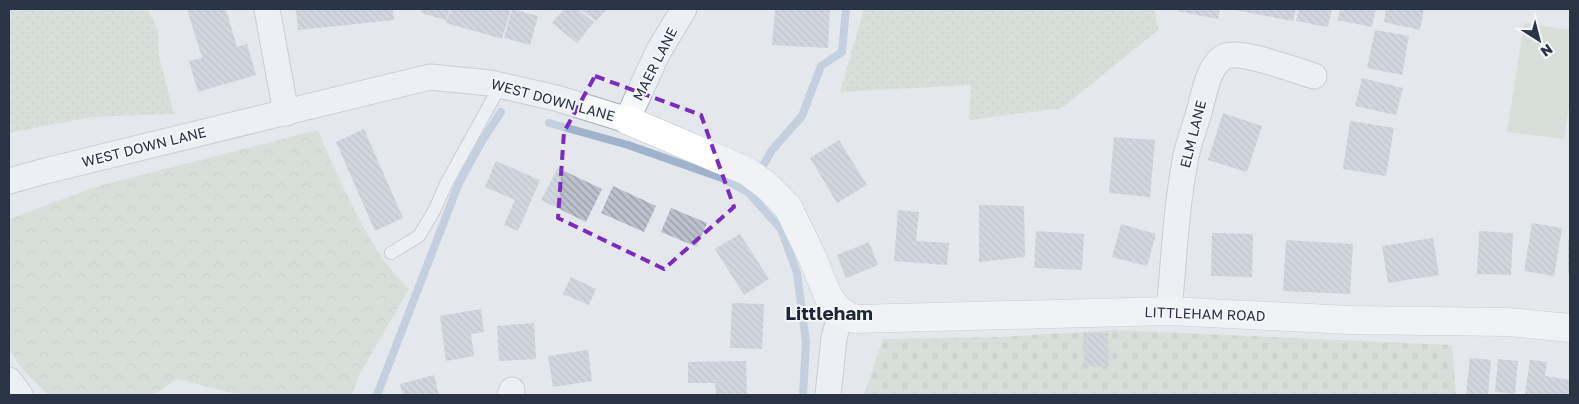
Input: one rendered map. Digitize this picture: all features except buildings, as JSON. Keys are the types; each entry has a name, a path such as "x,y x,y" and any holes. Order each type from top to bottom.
{"street":[{"path":"267,9 286,113"},
{"name":"MAER LANE","path":"627,120 658,52 684,9"},
{"name":"ELM LANE","path":"1169,311 1180,192 1186,154 1200,111 1205,86 1216,63 1226,56 1239,55 1314,76"},
{"name":"WEST DOWN LANE","path":"9,181 430,77 500,86 556,98 627,120 757,178 788,207 829,298 841,312"},
{"name":"LITTLEHAM ROAD","path":"841,312 855,319 1169,311 1349,320 1508,322 1570,328"},
{"path":"828,395 834,338 841,312"},
{"path":"9,380 20,395"}],"lane":[{"path":"391,253 419,236 500,86"}],"highlighted area":[{"path":"595,76 701,115 734,207 664,269 558,218 564,132"}],"green space":[{"path":"9,9 148,9 158,31 159,56 174,114 91,117 9,133"},
{"path":"864,9 1155,9 1158,30 1062,108 969,120 971,85 840,92"},
{"path":"1524,23 1570,30 1570,100 1564,139 1507,132"},
{"path":"318,130 339,178 371,240 384,261 409,289 359,375 352,395 240,395 177,379 154,395 48,395 24,371 9,350 9,219 98,186"},
{"path":"1115,330 1452,345 1456,395 864,395 883,339 1001,337"}],"waterway":[{"path":"803,395 806,342 797,273 781,229 748,192 772,150 802,116 821,66 842,52 846,9"},
{"path":"377,395 459,183 482,141 501,112"},
{"path":"549,123 628,145 722,178 748,192"}],"district":[{"name":"Littleham","path":"829,313"}]}
